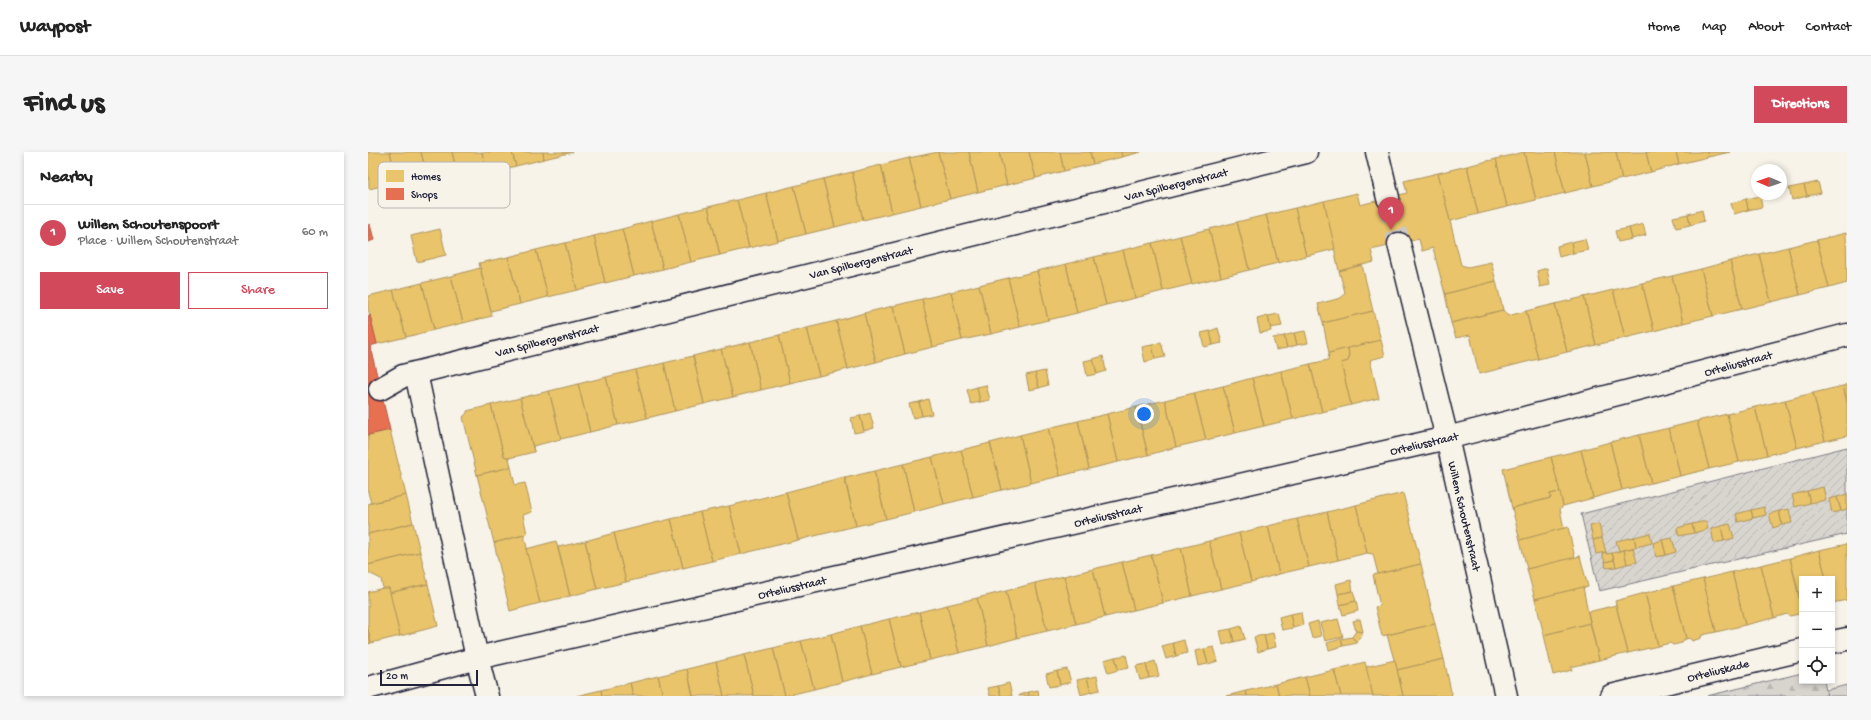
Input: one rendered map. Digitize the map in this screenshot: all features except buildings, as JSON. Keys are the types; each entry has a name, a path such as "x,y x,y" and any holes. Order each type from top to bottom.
{"street":[{"name":"Van Spilbergenstraat","path":"380,389 403,376 1306,152"},
{"path":"1377,152 1388,198"},
{"name":"Willem Schoutenstraat","path":"1399,244 1447,438 1506,696"},
{"name":"Orteliusstraat","path":"368,688 477,658 1447,438 1847,335"},
{"path":"416,373 477,658 487,696"},
{"path":"1835,641 1847,639"},
{"name":"Orteliuskade","path":"1611,696 1799,651"}],"green space":[{"path":"1847,447 1847,534 1599,591 1581,514"},
{"path":"1799,674 1799,684 1825,684 1827,696 1707,696"},
{"path":"1847,685 1847,696 1802,696"}],"tunnel":[{"path":"1388,198 1399,244"}],"place":[{"name":"Willem Schoutenspoort","path":"1391,230"}]}
